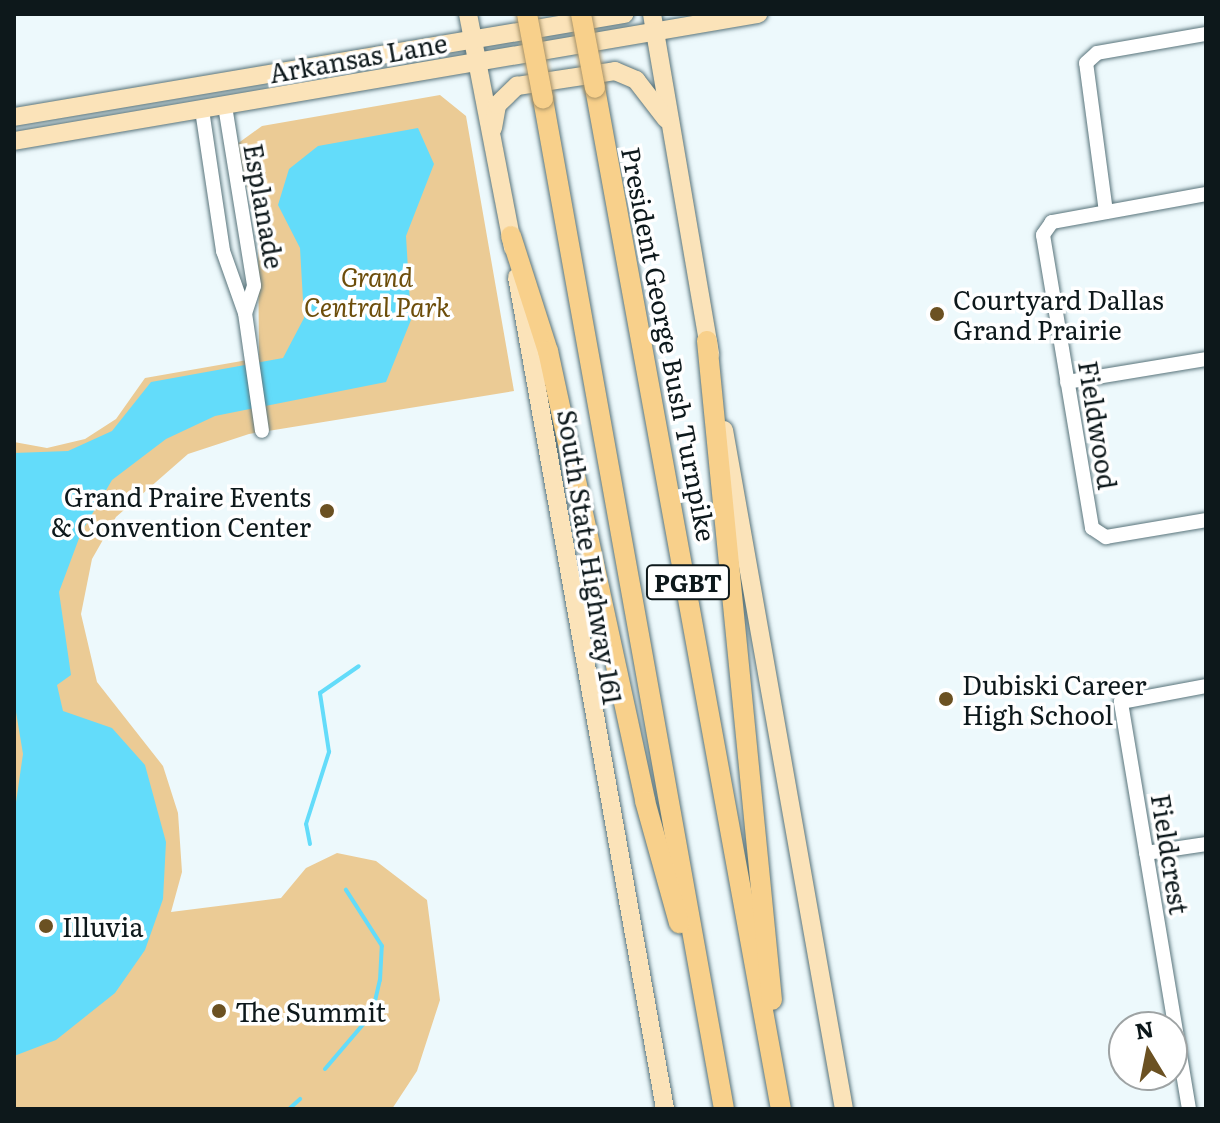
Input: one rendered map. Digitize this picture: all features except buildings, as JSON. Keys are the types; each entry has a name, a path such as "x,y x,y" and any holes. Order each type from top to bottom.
{"highway":[{"name":"PGBT","path":"527,14 724,1109"},
{"name":"President George Bush Turnpike","path":"581,14 781,1109"},
{"path":"511,236 548,351 645,801 716,1066"},
{"path":"707,341 772,982 775,1076"}],"main road":[{"name":"South State Highway 161","path":"468,14 511,236 624,914 665,1109"},
{"name":"Arkansas Lane","path":"14,117 624,14"},
{"name":"Arkansas Lane","path":"14,141 477,63 653,23 758,14"},
{"path":"653,23 844,1109"},
{"path":"492,140 497,105 517,86 615,71 636,80 670,125"},
{"path":"209,84 225,106"},
{"path":"202,110 209,84"}],"street":[{"path":"1206,34 1097,53 1086,63 1106,212 1206,194"},
{"name":"Esplanade","path":"225,106 254,286 245,313"},
{"name":"Esplanade","path":"202,110 223,251 245,313 262,431"},
{"name":"Fieldwood","path":"1106,212 1046,228 1067,382 1098,534 1206,520"},
{"path":"1067,382 1206,359"},
{"name":"Fieldcrest","path":"1189,1109 1121,702 1206,686"},
{"path":"1146,853 1206,844"}],"green space":[{"name":"Grand Central Park","path":"440,95 466,116 514,391 249,434 188,454 116,517 92,559 81,614 97,682 163,766 178,813 182,872 171,912 281,898 306,868 337,853 376,861 427,900 440,1000 417,1071 392,1109 14,1109 14,442 47,448 85,439 116,419 145,378 259,358 258,236 237,144 262,126"}],"water":[{"path":"418,128 434,164 406,236 411,320 386,382 215,416 166,439 112,480 81,533 59,592 71,675 57,685 63,711 112,728 145,765 166,842 163,899 145,950 115,993 56,1040 14,1056 14,816 23,754 14,700 14,453 68,451 112,431 151,382 283,358 304,318 300,248 278,205 289,169 318,146"}],"waterway":[{"path":"310,844 306,824 329,752 320,693 359,666"},
{"path":"325,1069 372,1014 380,980 382,946 346,890"},
{"path":"289,1109 300,1099"}],"place":[{"name":"Courtyard Dallas Grand Prairie","path":"937,314"},
{"name":"Grand Praire Events & Convention Center","path":"327,511"},
{"name":"Dubiski Career High School","path":"946,699"},
{"name":"Illuvia","path":"46,926"},
{"name":"The Summit","path":"219,1011"}]}
